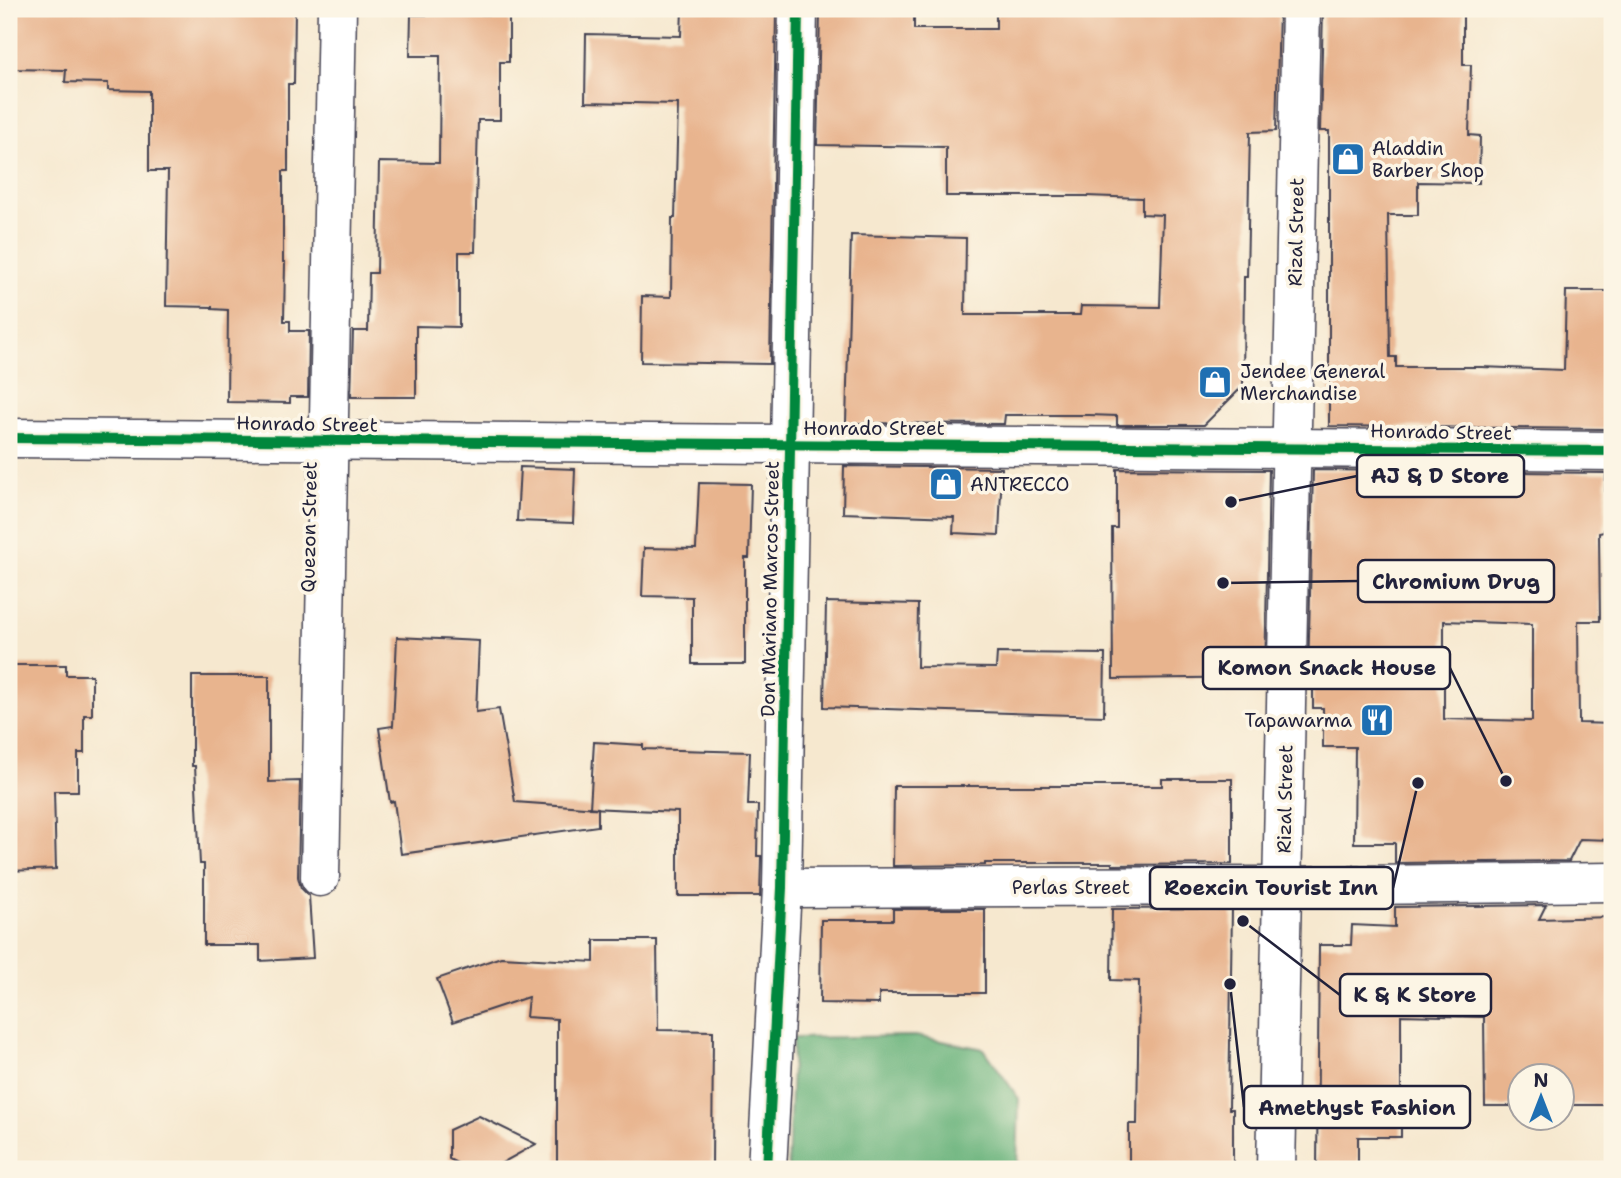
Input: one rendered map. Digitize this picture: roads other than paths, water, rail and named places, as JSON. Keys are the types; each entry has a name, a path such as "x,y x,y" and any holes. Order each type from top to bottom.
{"street":[{"name":"Quezon Street","path":"320,877 337,9"},
{"name":"Don Mariano Marcos Street","path":"767,1169 782,888 798,9"},
{"name":"Rizal Street","path":"1276,1169 1301,9"},
{"name":"Honrado Street","path":"9,438 1612,451"},
{"name":"Perlas Street","path":"782,888 1612,882"}],"place":[{"name":"Aladdin Barber Shop","path":"1348,159"},
{"name":"Jendee General Merchandise","path":"1215,382"},
{"name":"ANTRECCO","path":"946,484"},
{"name":"AJ & D Store","path":"1231,502"},
{"name":"Chromium Drug","path":"1223,583"},
{"name":"Tapawarma","path":"1377,720"},
{"name":"Komon Snack House","path":"1506,781"},
{"name":"Roexcin Tourist Inn","path":"1418,783"},
{"name":"K & K Store","path":"1243,921"},
{"name":"Amethyst Fashion","path":"1230,984"}]}
